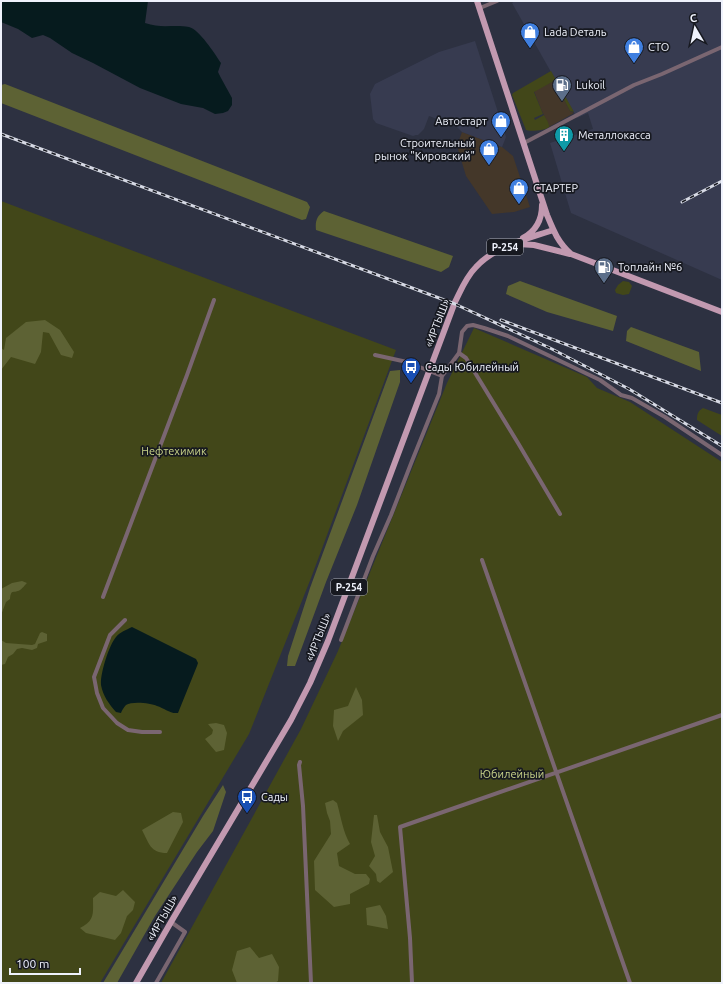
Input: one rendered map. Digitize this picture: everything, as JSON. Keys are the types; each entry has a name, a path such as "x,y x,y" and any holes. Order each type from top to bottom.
{"main road":[{"path":"477,1 553,230 562,246 572,254"},
{"path":"513,244 534,230 539,223 542,213 542,199"},
{"name":"«ИРТЫШ»","path":"136,983 287,726 310,683 328,641 455,302 466,280 476,267 488,256 513,244 553,230"},
{"path":"513,244 534,245 572,254 722,312"}],"street":[{"path":"480,8 497,1"},
{"path":"524,143 634,85 722,47"},
{"path":"103,598 214,300"},
{"path":"341,640 373,556 391,515 439,394 442,376 458,353 462,332 467,326 473,325 508,336 600,380 621,394 632,398 665,417 722,455"},
{"path":"458,353 463,355 469,363 560,514"},
{"path":"375,355 407,362 442,376"},
{"path":"482,560 630,983"},
{"path":"125,620 113,632 94,677 97,693 103,708 117,723 128,730 160,732"},
{"path":"412,983 400,827 722,715"},
{"path":"300,762 311,983"},
{"path":"156,983 185,932 171,922"}],"shaded area":[{"path":"1,1 148,1 145,23 157,26 189,27 197,32 206,42 221,63 218,72 232,98 232,105 228,111 215,114 203,108 181,104 140,88 72,53 50,38 43,35 32,38 18,29 1,22"},
{"path":"515,1 722,1 722,280 571,213 550,143 593,129 588,113 577,118 512,3"},
{"path":"475,41 506,137 502,147 462,132 456,126 429,116 424,129 418,135 413,136 376,123 373,119 370,94 375,84 439,52"},
{"path":"554,81 570,111 574,113 549,127 534,91"},
{"name":"Строительный рынок \"Кировский\"","path":"462,132 502,147 513,156 530,207 514,212 492,214 466,176 457,146"},
{"path":"132,627 196,659 198,663 197,666 178,713 170,712 146,703 129,704 126,705 121,713 116,712 105,696 101,685 101,680 103,667 108,653 113,641 118,635"}],"green space":[{"path":"551,71 574,112 570,111 554,81 534,92 543,114 534,118 535,120 544,115 549,127 531,131 526,130 512,95"},
{"path":"5,84 307,202 310,207 306,219 302,220 1,103 1,85"},
{"name":"Нефтехимик","path":"1,201 396,350 311,578 249,734 100,983 1,983"},
{"path":"324,211 453,256 449,267 441,272 316,230 317,219"},
{"path":"520,281 617,316 613,331 547,312 506,294 508,286"},
{"path":"623,281 629,282 632,286 629,294 623,295 616,293 615,290"},
{"path":"45,320 60,330 74,352 72,358 61,355 49,333 43,332 41,352 35,364 11,357 1,370 1,348 4,350 6,338 26,322"},
{"path":"631,327 699,352 701,371 626,341 627,331"},
{"name":"Юбилейный","path":"474,328 587,377 597,388 630,402 722,462 722,983 161,983 301,729 338,651 447,383"},
{"path":"400,370 400,382 357,505 326,582 295,666 287,666 288,656 310,588 390,371"},
{"path":"703,408 722,415 722,436 697,420 698,413"},
{"path":"22,581 27,583 20,590 12,592 10,599 6,602 1,615 1,589 12,583"},
{"path":"42,632 47,634 47,641 38,644 37,648 32,650 22,648 17,649 8,657 5,664 1,665 1,640 6,643 32,645 35,644 40,633"},
{"path":"356,687 362,700 363,715 343,731 338,741 333,726 334,710 348,706"},
{"path":"216,723 224,725 227,733 224,750 216,752 205,739 212,734 213,730 208,724"},
{"path":"223,785 226,792 213,831 197,852 155,916 117,983 103,983 203,816"},
{"path":"333,800 337,803 350,844 337,853 339,866 355,874 366,874 370,879 369,884 350,894 350,904 334,907 315,890 314,861 331,834 330,821 325,803"},
{"path":"173,812 181,813 183,822 167,853 161,853 153,849 142,830"},
{"path":"374,815 377,815 380,832 388,847 393,872 380,883 377,881 376,874 369,866 375,856 371,842"},
{"path":"123,890 135,902 133,910 127,916 121,933 115,940 86,933 80,928 91,919 93,898 100,892 116,896"},
{"path":"380,905 386,916 388,929 367,925 366,908"},
{"path":"250,947 259,958 272,954 279,967 278,981 275,983 237,983 232,970 237,951"}],"railway":[{"path":"1,134 455,304 550,348 629,389 722,446"},
{"path":"682,202 722,181"},
{"path":"501,320 722,403"}],"place":[{"name":"Lada Dеталь","path":"530,49"},
{"name":"СТО","path":"634,64"},
{"name":"Lukoil","path":"562,102"},
{"name":"Автостарт","path":"501,138"},
{"name":"Металлокасса","path":"564,152"},
{"name":"Строительный рынок \"Кировский\"","path":"489,166"},
{"name":"СТАРТЕР","path":"519,205"},
{"name":"Топлайн №6","path":"604,284"},
{"name":"Сады Юбилейный","path":"411,384"},
{"name":"Сады","path":"247,814"}]}
